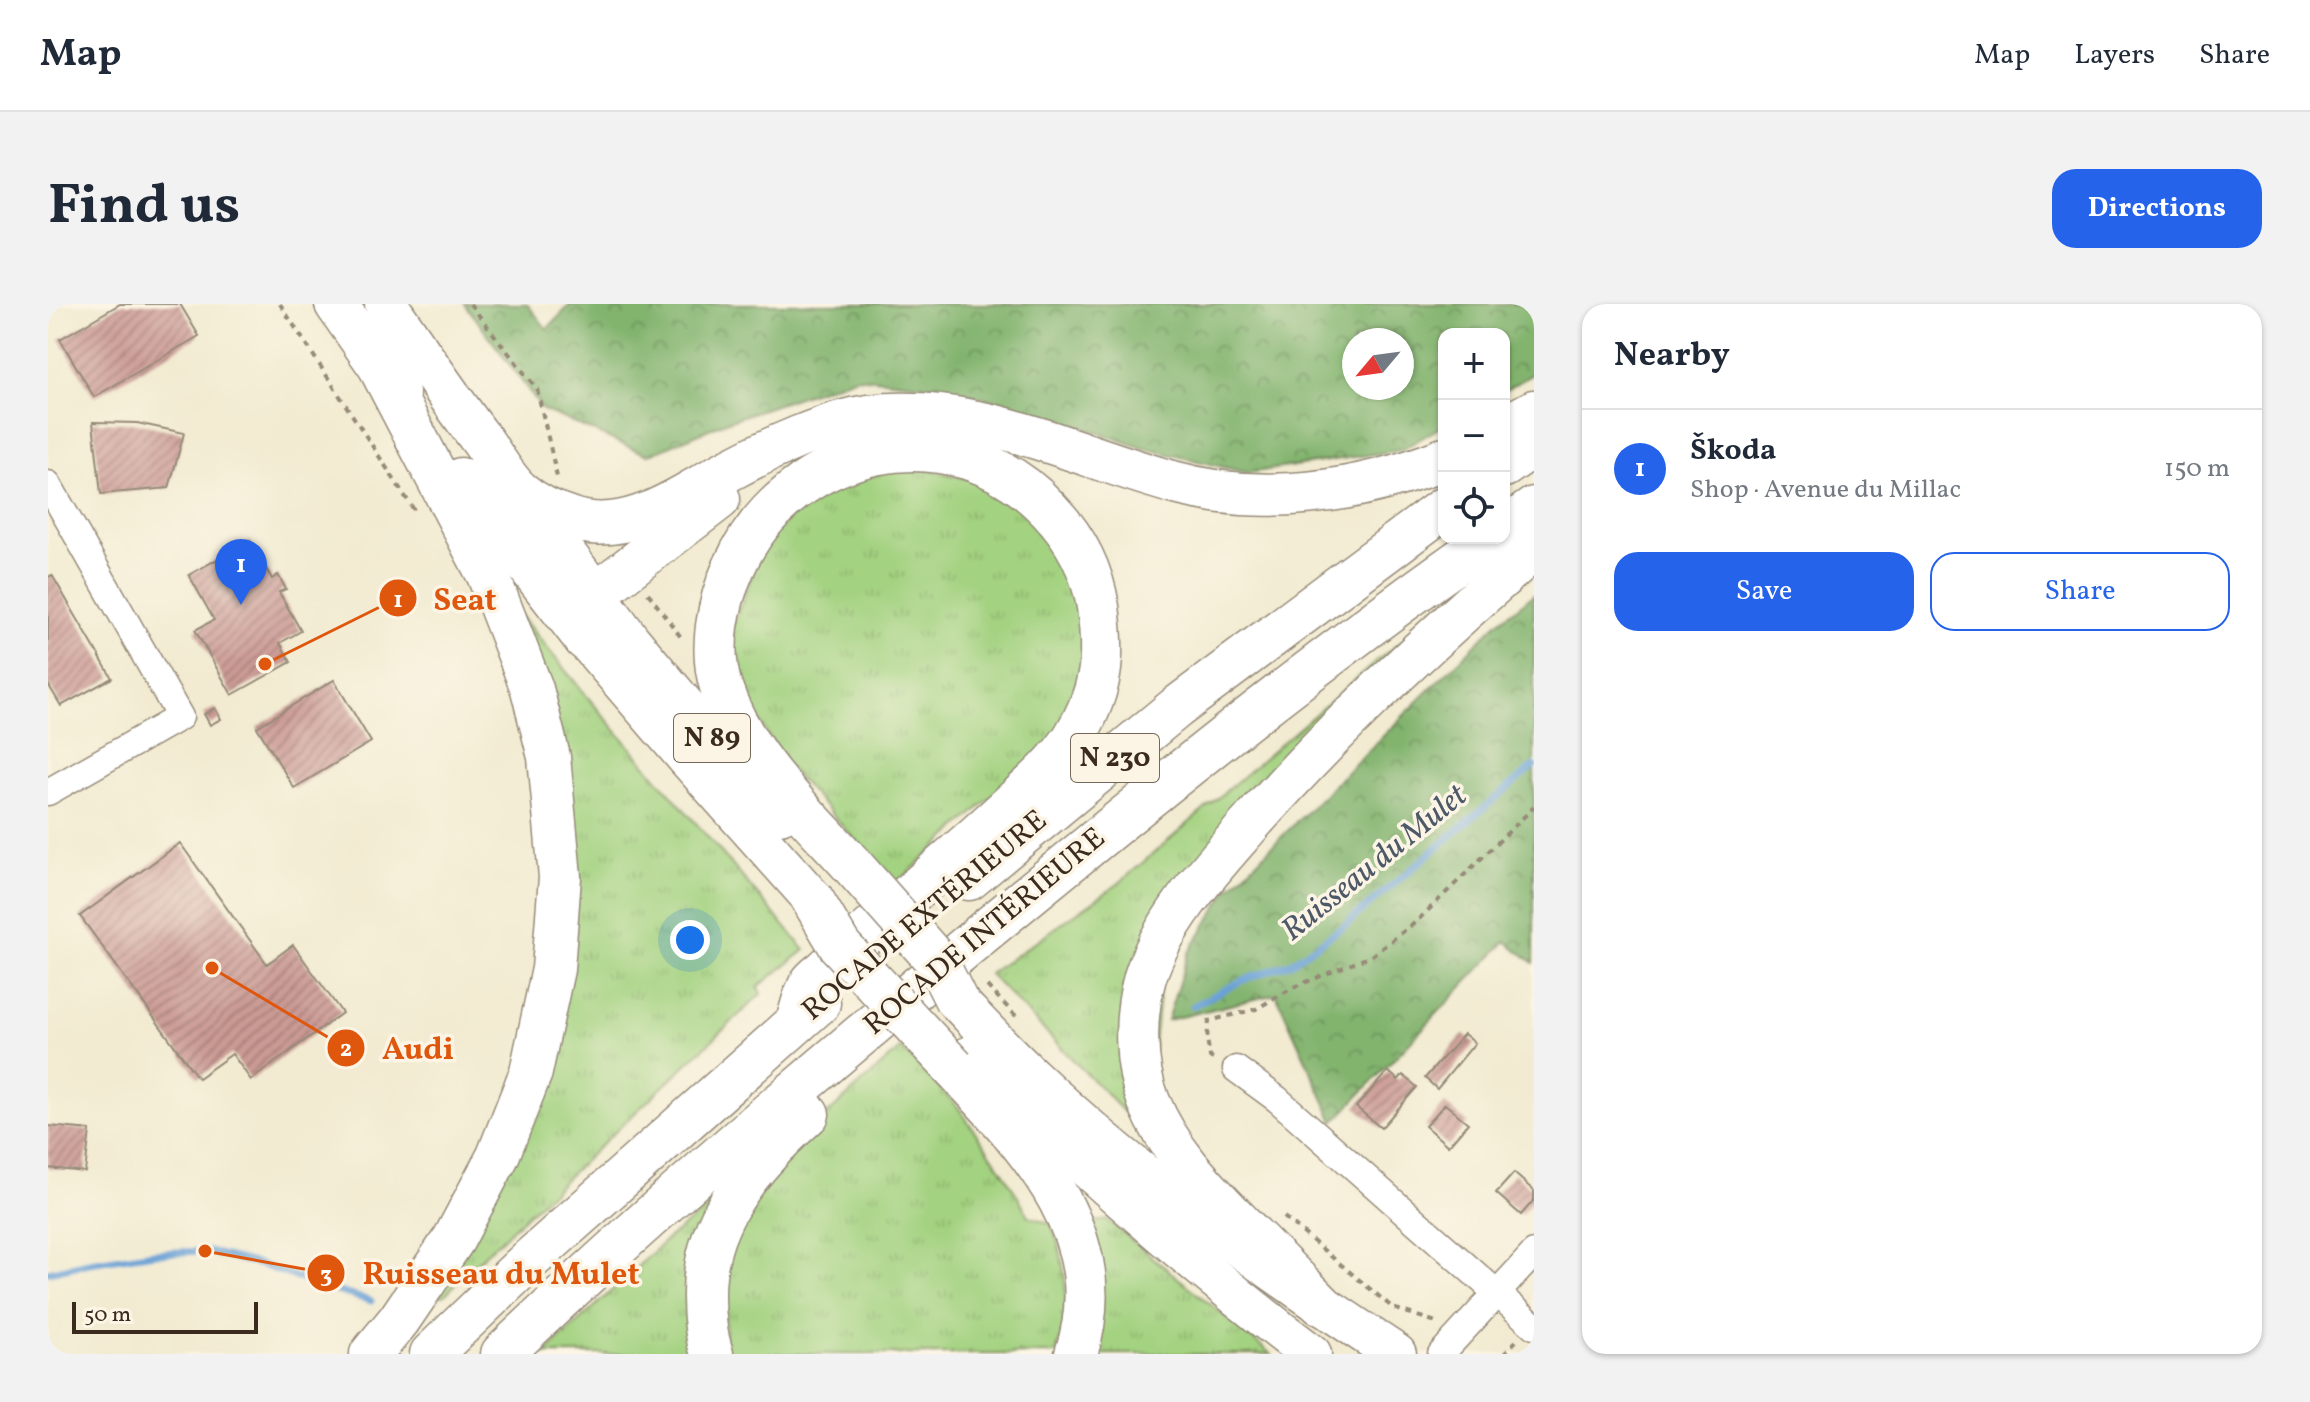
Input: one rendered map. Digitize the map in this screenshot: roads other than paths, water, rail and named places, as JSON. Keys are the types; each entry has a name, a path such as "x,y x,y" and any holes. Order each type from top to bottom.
{"highway":[{"name":"N 89","path":"336,304 449,463 585,639"},
{"name":"N 89","path":"386,304 518,490"},
{"path":"371,1354 399,1320 454,1239 498,1156 515,1114 531,1072 553,969 560,877 549,757 532,689 488,575 382,372"},
{"path":"1510,424 1534,411"},
{"path":"518,490 548,511 576,521 617,522 646,515 735,467 799,438 836,423 868,416 947,416 991,424 1176,483 1232,494 1274,495 1327,490 1382,481 1438,461"},
{"path":"585,639 584,619 587,606 595,594 799,438"},
{"path":"1510,462 1534,445"},
{"path":"797,1022 810,983 967,845 1072,742 1084,721 1099,675 1101,648 1096,595 1087,566 1070,536 1042,503 1003,474 962,456 923,450 893,451 860,457 817,473 793,489 765,517 738,558 722,601 715,648 717,668 722,689 738,725 833,879 936,960 956,1000"},
{"path":"1510,525 1534,508"},
{"name":"ROCADE EXTÉRIEURE","path":"431,1354 527,1262 797,1022 1176,708 1438,512"},
{"name":"ROCADE INTÉRIEURE","path":"502,1354 557,1300 776,1105 1016,906 1205,752 1422,586 1482,544"},
{"path":"1328,1309 1196,1178 1167,1138 1149,1102 1141,1077 1137,1025 1145,977 1168,928 1205,876 1263,810 1366,701 1534,549"},
{"path":"833,879 840,946 971,1054 1011,1130 1061,1202 1077,1235 1082,1254 1085,1300 1082,1336 1076,1354"},
{"path":"712,1354 704,1310 705,1269 714,1232 732,1198 767,1153 795,1126 983,962 1016,906"}],"main road":[{"name":"N 89","path":"518,490 630,640 833,879"},
{"name":"N 89","path":"585,639 687,758 833,879"},
{"path":"956,1000 971,1054 1065,1150 1133,1211 1311,1354"},
{"path":"971,1054 1032,1078 1132,1164 1328,1309 1396,1354"},
{"path":"1328,1309 1342,1341 1342,1354"}],"street":[{"path":"48,484 180,717 48,792"},
{"path":"1236,1069 1277,1099 1534,1326"},
{"path":"1450,1345 1534,1253"}],"waterway":[{"name":"Ruisseau du Mulet","path":"1193,1006 1241,981 1291,963 1345,925 1534,766"},
{"name":"Ruisseau du Mulet","path":"48,1272 154,1253 205,1251 262,1265 371,1301"}],"place":[{"name":"Škoda","path":"241,605"},
{"name":"Seat","path":"265,664"},
{"name":"Audi","path":"212,968"},
{"name":"Ruisseau du Mulet","path":"205,1251"}]}
